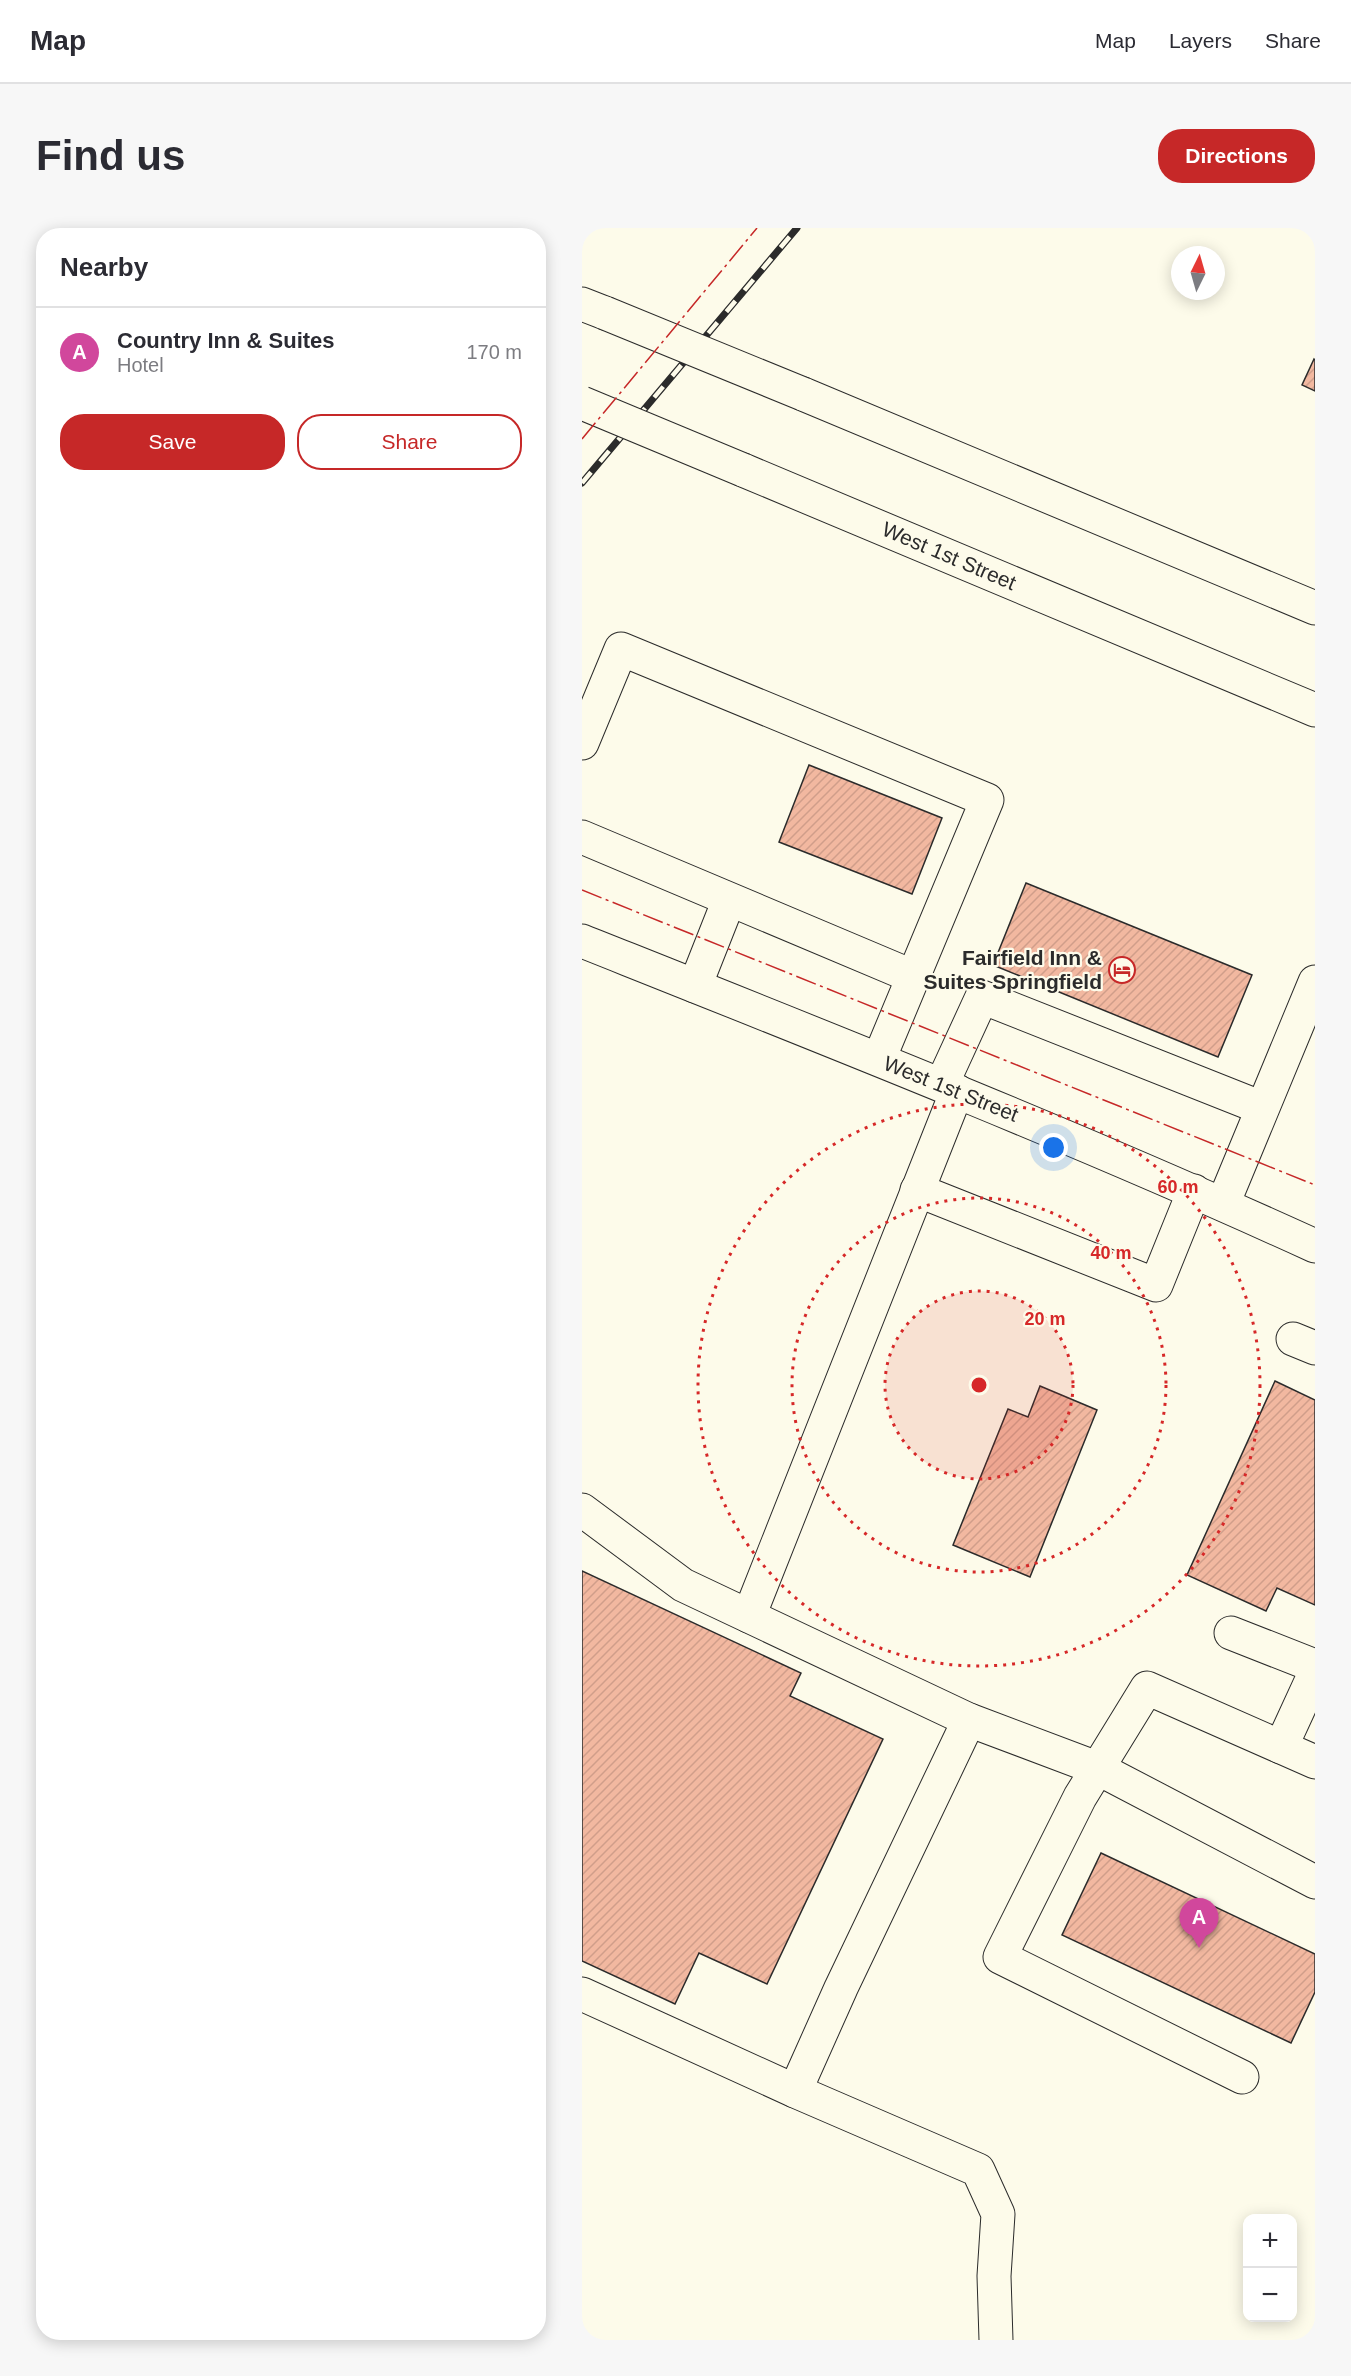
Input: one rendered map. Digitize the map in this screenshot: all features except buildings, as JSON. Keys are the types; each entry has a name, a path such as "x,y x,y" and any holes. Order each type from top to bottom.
{"main road":[{"path":"593,308 1315,608"},
{"name":"West 1st Street","path":"582,403 1315,710"},
{"path":"582,743 621,649 987,800 879,1059"},
{"path":"582,837 914,977"},
{"path":"695,986 729,900"},
{"name":"West 1st Street","path":"582,941 949,1087 1314,1241"},
{"path":"917,1190 1156,1285 1262,1108 1315,982"},
{"path":"749,1616 917,1190 949,1087 982,997 1262,1108"},
{"path":"582,1510 683,1585 969,1719 1099,1769 1315,1882"},
{"path":"1231,1633 1315,1666"},
{"path":"1281,1747 1315,1673"},
{"path":"1242,2077 1000,1957 1080,1797 1147,1688 1315,1762"},
{"path":"795,2091 841,1988 969,1719"},
{"path":"582,1994 795,2091 978,2170 998,2214 994,2276 996,2340"}],"railway":[{"path":"582,483 797,228"}],"power":[{"path":"582,439 757,228"},
{"path":"582,890 1315,1185"}],"place":[{"name":"Fairfield Inn & Suites Springfield","path":"1122,970"},
{"name":"Country Inn & Suites","path":"1199,1948"}]}
